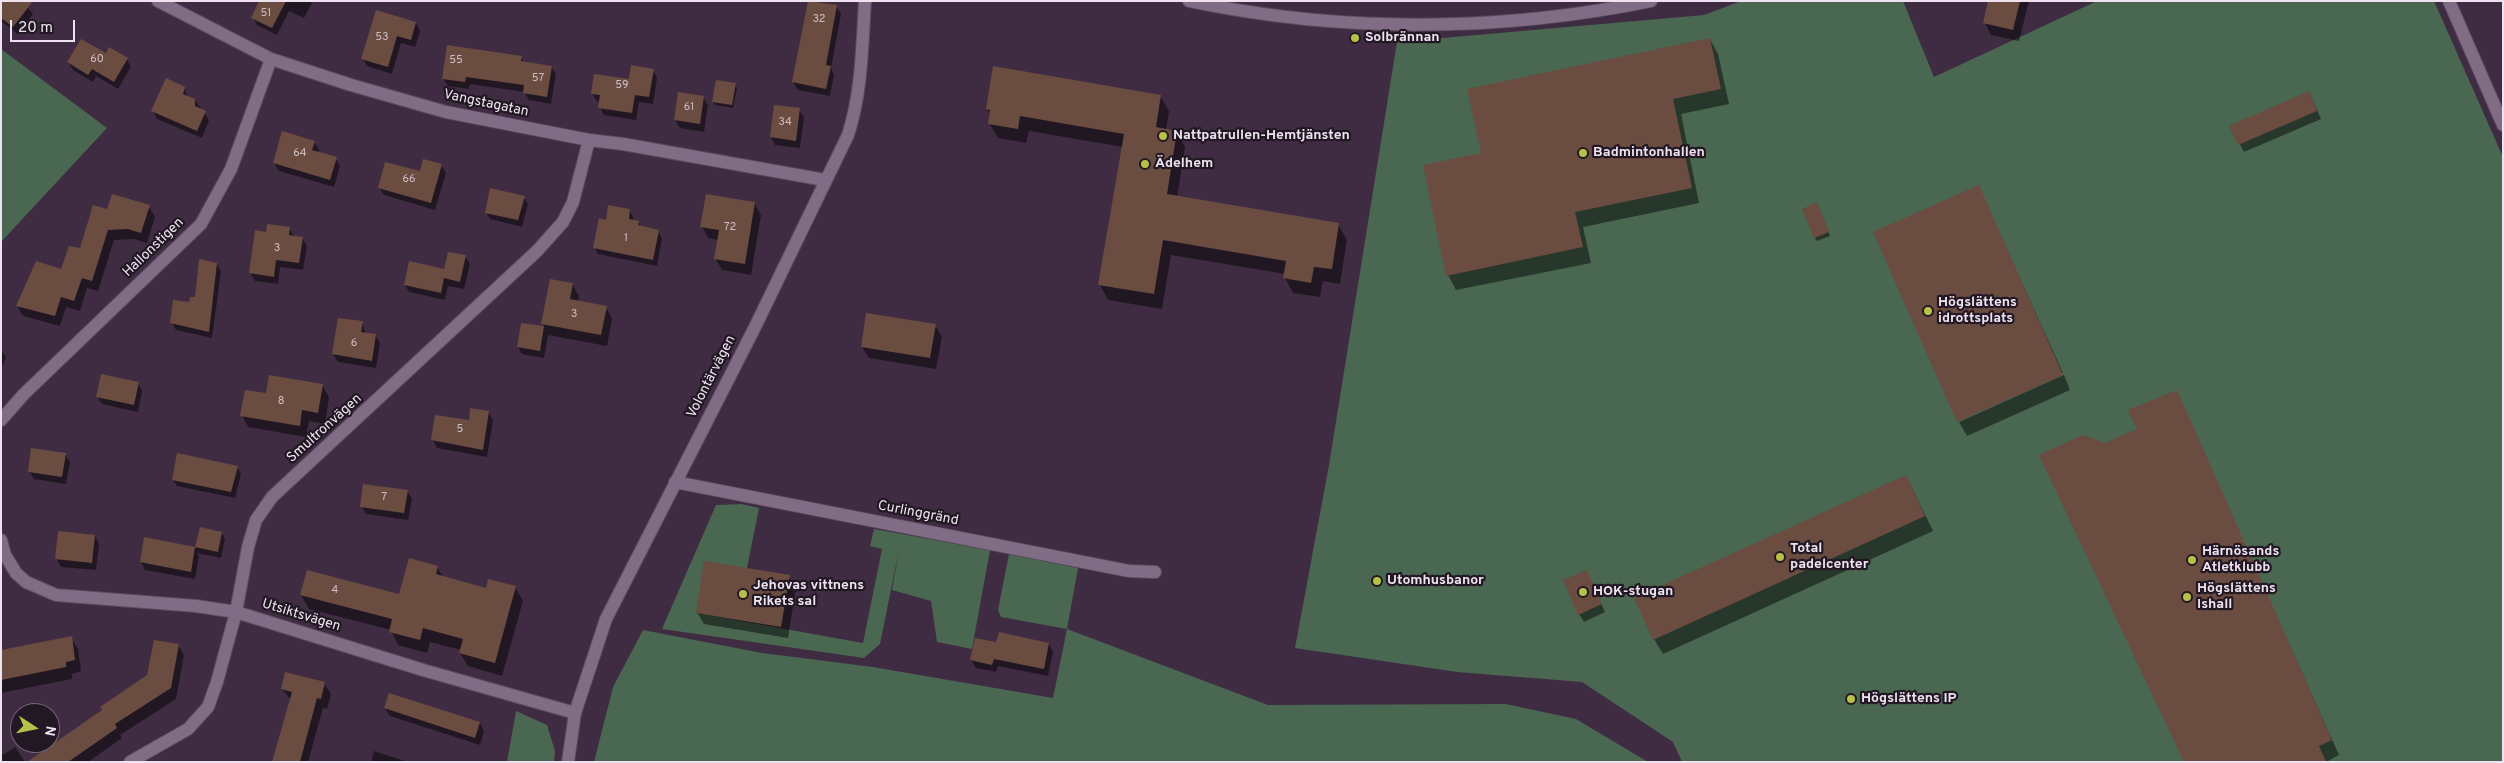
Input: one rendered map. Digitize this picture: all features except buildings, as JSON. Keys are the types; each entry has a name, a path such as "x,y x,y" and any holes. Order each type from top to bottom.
{"street":[{"name":"Vangstagatan","path":"158,1 271,59 446,112 589,140 623,144 825,180"},
{"name":"Volontärvägen","path":"568,762 575,713 606,619 755,327 825,180 840,154 855,114 860,79 865,1"},
{"path":"1189,1 1273,16 1332,21 1425,24 1529,20 1651,1"},
{"path":"2449,1 2503,125"},
{"name":"Hallonstigen","path":"1,420 24,394 200,224 231,170 271,59"},
{"name":"Smultronvägen","path":"130,762 188,729 208,708 218,682 236,612 248,547 256,520 272,497 537,251 563,222 574,202 589,140"},
{"name":"Curlinggränd","path":"675,482 1129,571 1155,572"},
{"name":"Utsiktsvägen","path":"1,540 5,555 16,573 26,582 56,595 196,606 236,612 423,670 575,713"}],"green space":[{"name":"Högslättens idrottsplats","path":"1741,1 1903,1 1934,77 2097,1 2434,1 2503,157 2503,762 1682,762 1673,742 1582,682 1457,672 1295,648 1329,465 1397,42 1704,15"},
{"path":"1,49 107,128 1,242"},
{"path":"741,504 759,508 747,568 696,613 863,643 882,549 870,546 874,529 990,550 972,649 937,642 931,601 892,590 899,550 880,644 864,658 662,629 716,505"},
{"path":"1009,554 1078,568 1067,629 1001,617 998,610"},
{"path":"1067,629 1268,705 1506,704 1576,719 1648,762 594,762 613,687 643,630 762,653 873,667 1053,698"},
{"path":"516,711 547,725 555,751 554,762 507,762"}],"place":[{"name":"Solbrännan","path":"1355,38"},
{"name":"Nattpatrullen-Hemtjänsten","path":"1163,136"},
{"name":"Badmintonhallen","path":"1583,153"},
{"name":"Ädelhem","path":"1145,164"},
{"name":"Högslättens idrottsplats","path":"1928,311"},
{"name":"Total padelcenter","path":"1780,557"},
{"name":"Härnösands Atletklubb","path":"2192,560"},
{"name":"Utomhusbanor","path":"1377,581"},
{"name":"HOK-stugan","path":"1583,592"},
{"name":"Jehovas vittnens Rikets sal","path":"743,594"},
{"name":"Högslättens Ishall","path":"2187,597"},
{"name":"Högslättens IP","path":"1851,699"}]}
